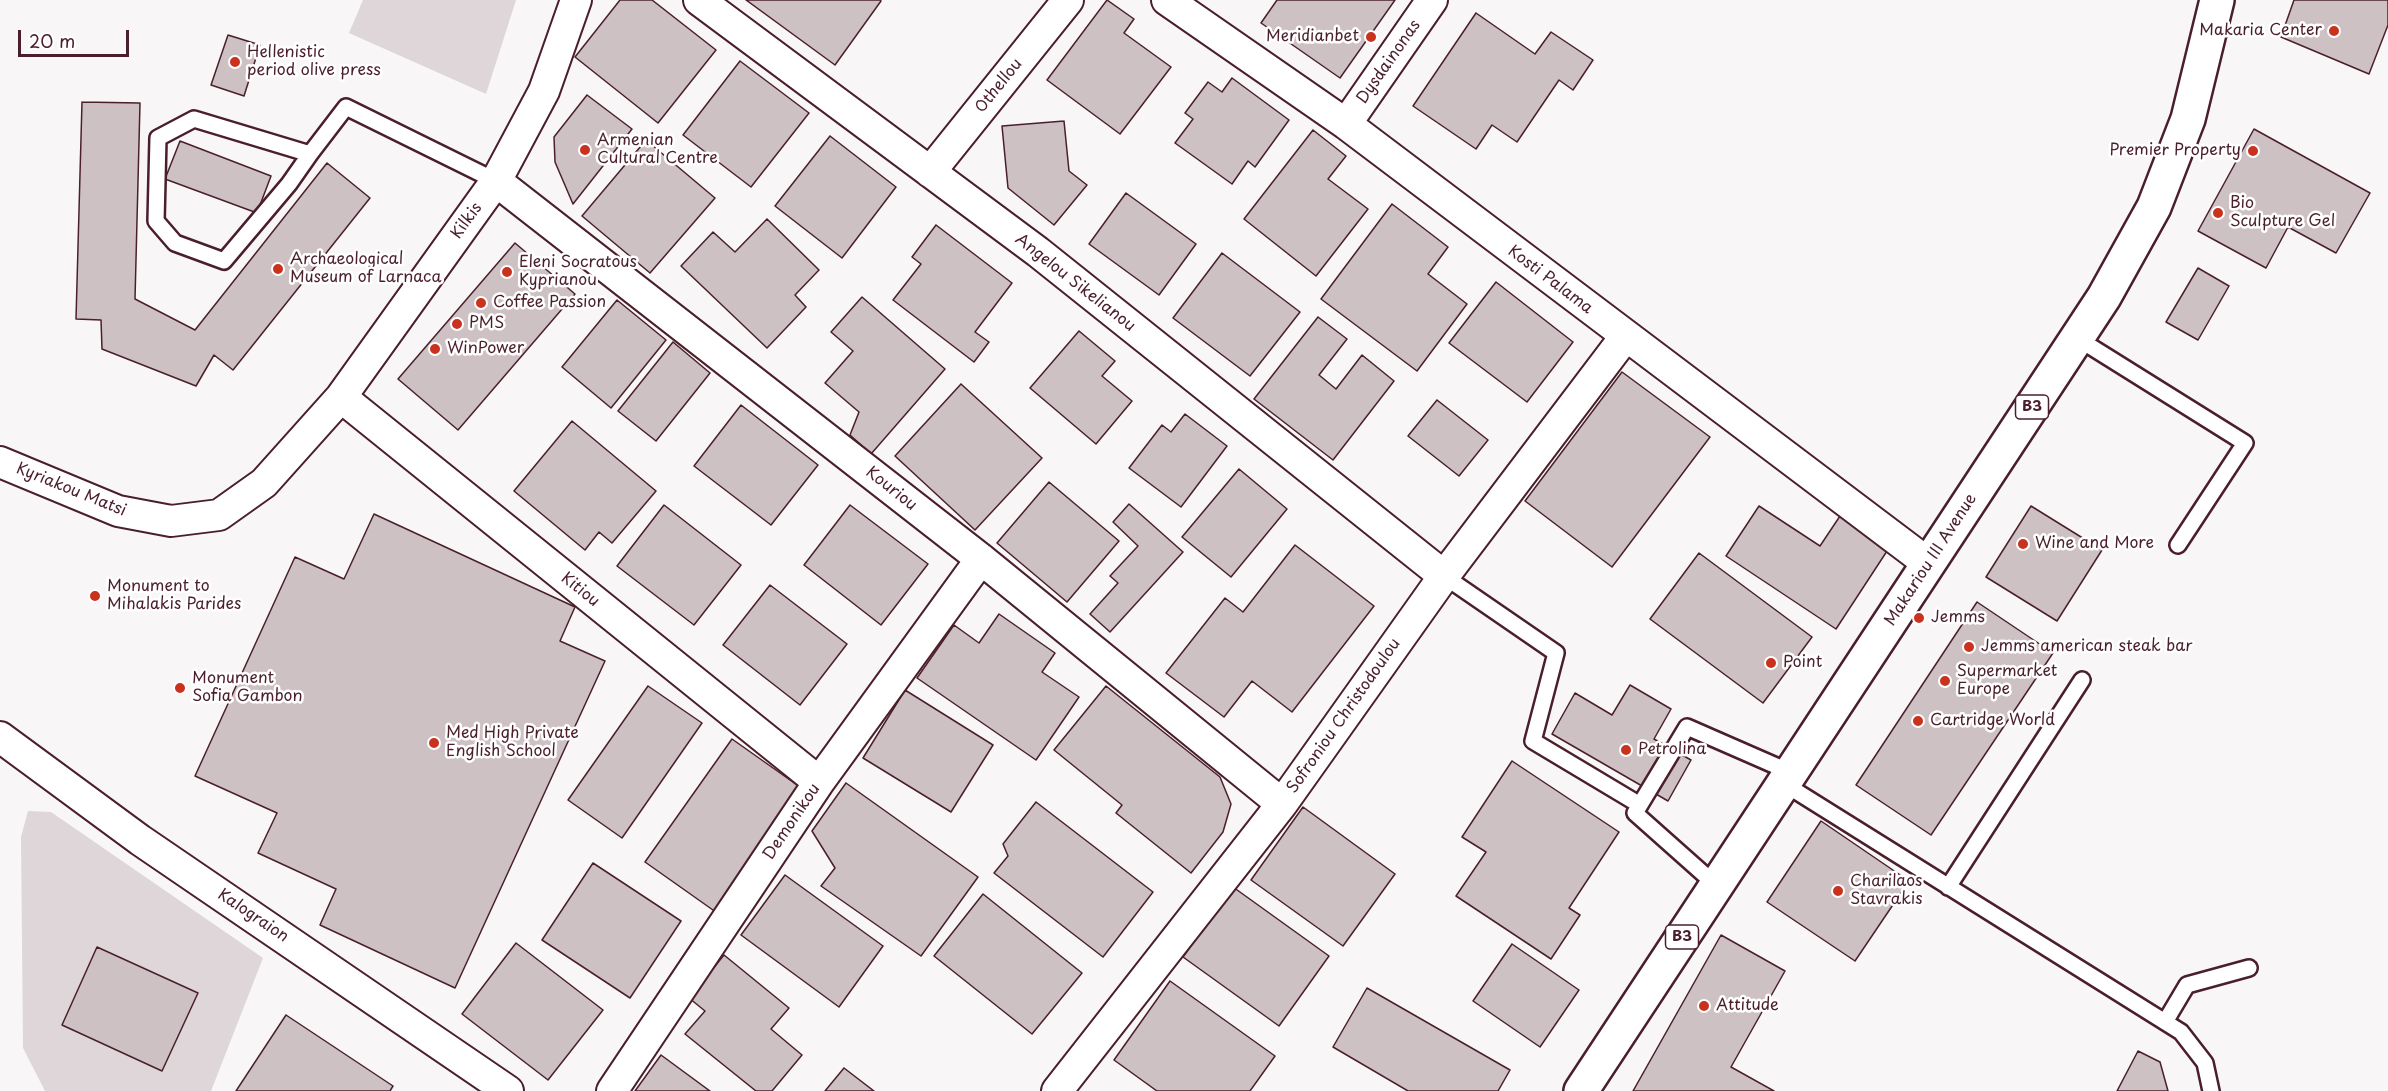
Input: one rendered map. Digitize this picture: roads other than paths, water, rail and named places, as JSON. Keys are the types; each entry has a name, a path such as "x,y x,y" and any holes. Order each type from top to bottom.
{"main road":[{"name":"Makariou III Avenue","path":"1581,1091 2104,297 2154,207 2188,119 2217,0"}],"street":[{"name":"Kilkis","path":"297,447 341,397 496,181 544,91 576,0"},
{"name":"Angelou Sikelianou","path":"699,0 1038,252 1444,576"},
{"name":"Othellou","path":"930,172 1068,0"},
{"name":"Kosti Palama","path":"1167,0 1346,124 1625,337 1929,564"},
{"name":"Dysdainonas","path":"1346,124 1432,0"},
{"name":"Kouriou","path":"496,181 981,559 1282,804"},
{"name":"Sofroniou Christodoulou","path":"1056,1091 1282,804 1444,576 1625,337"},
{"name":"Kitiou","path":"341,397 819,782"},
{"name":"Kyriakou Matsi","path":"0,462 118,511 171,520 219,515 264,483 297,447"},
{"name":"Demonikou","path":"612,1091 819,782 981,559"},
{"name":"Kalograion","path":"0,737 140,840 508,1091"}],"lane":[{"path":"310,154 195,119 158,138 156,222 176,243 224,261 289,184 346,107 496,181"},
{"path":"2078,338 2245,443 2178,545"},
{"path":"1444,576 1556,653 1533,741 1640,805"},
{"path":"1948,887 2082,680"},
{"path":"1716,885 1635,813 1687,727 1786,777 1948,887 2181,1032 2205,1063 2211,1091"},
{"path":"2165,1022 2187,985 2249,968"}],"place":[{"name":"Makaria Center","path":"2334,31"},
{"name":"Meridianbet","path":"1371,37"},
{"name":"Hellenistic period olive press","path":"235,62"},
{"name":"Armenian Cultural Centre","path":"585,150"},
{"name":"Premier Property","path":"2253,151"},
{"name":"Bio Sculpture Gel","path":"2218,213"},
{"name":"Archaeological Museum of Larnaca","path":"278,269"},
{"name":"Eleni Socratous Kyprianou","path":"507,272"},
{"name":"Coffee Passion","path":"481,303"},
{"name":"PMS","path":"457,324"},
{"name":"WinPower","path":"435,349"},
{"name":"Wine and More","path":"2023,544"},
{"name":"Monument to Mihalakis Parides","path":"95,596"},
{"name":"Jemms","path":"1919,618"},
{"name":"Jemms american steak bar","path":"1969,647"},
{"name":"Point","path":"1771,663"},
{"name":"Supermarket Europe","path":"1945,681"},
{"name":"Monument Sofia Gambon","path":"180,688"},
{"name":"Cartridge World","path":"1918,721"},
{"name":"Med High Private English School","path":"434,743"},
{"name":"Petrolina","path":"1626,750"},
{"name":"Charilaos Stavrakis","path":"1838,891"},
{"name":"Attitude","path":"1704,1006"}]}
